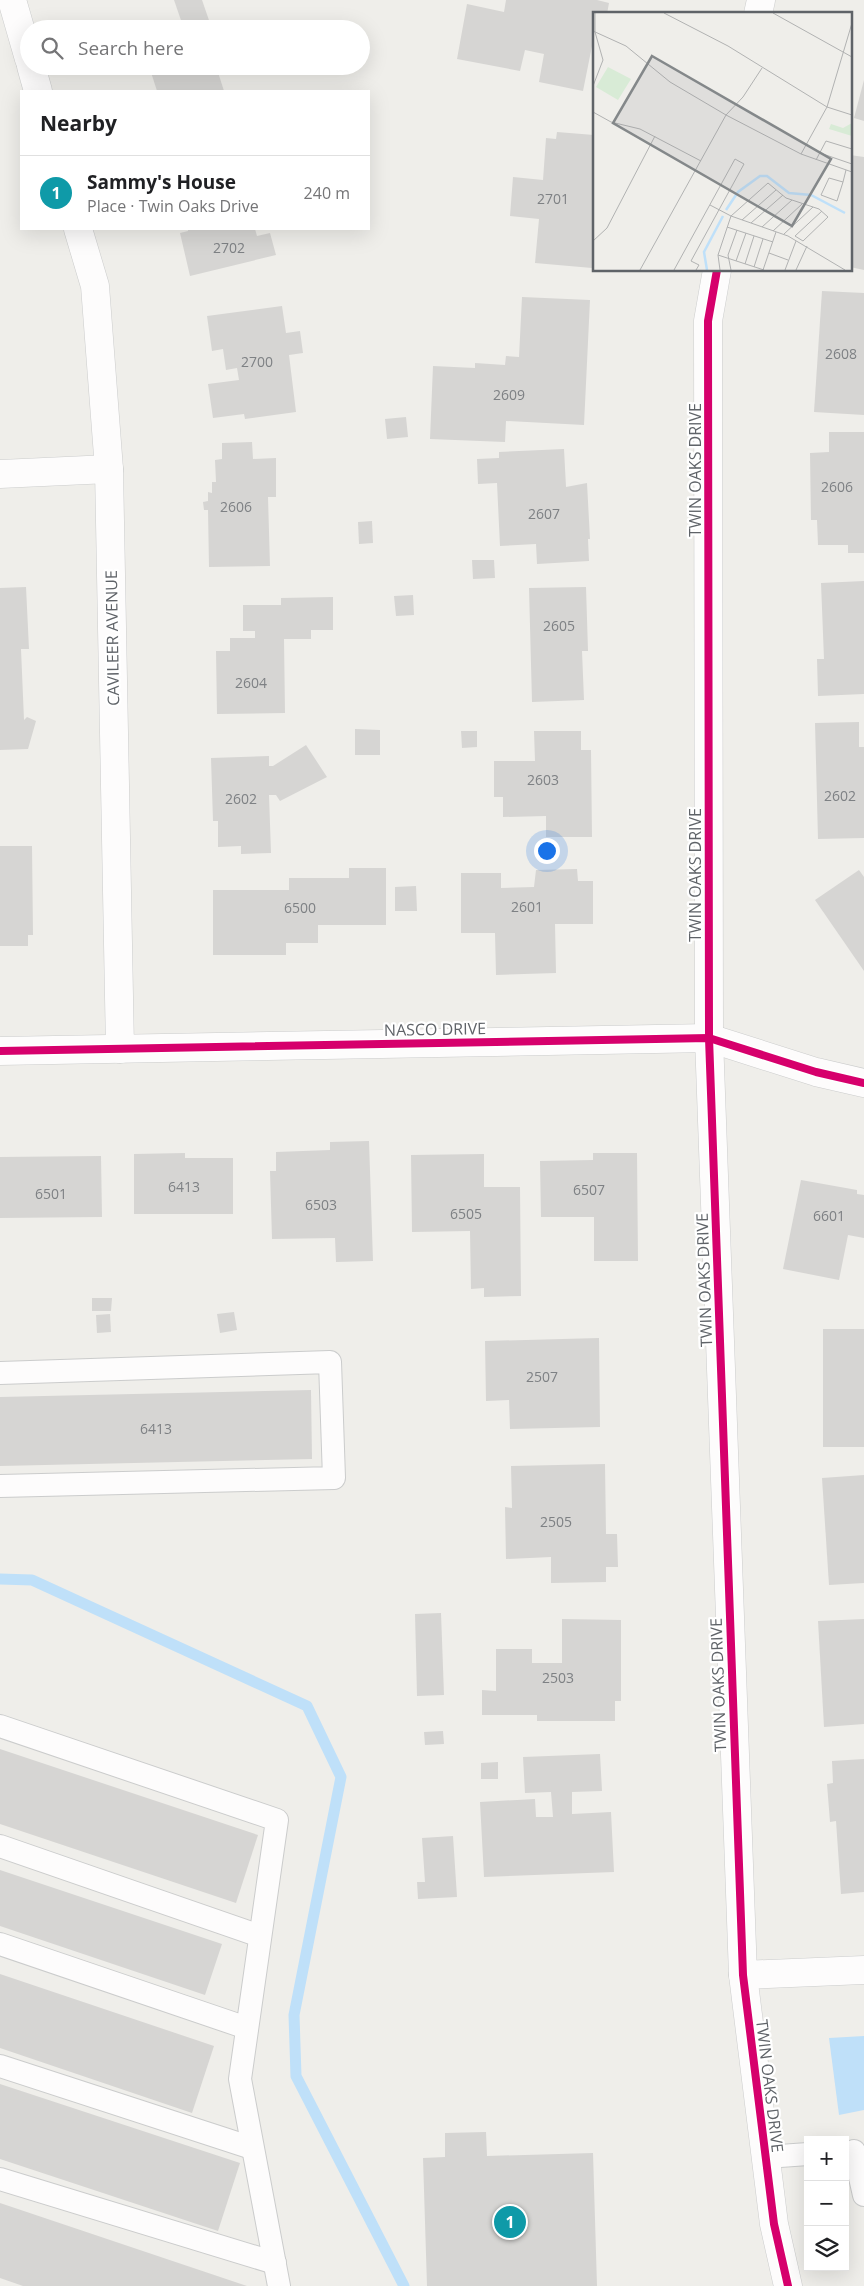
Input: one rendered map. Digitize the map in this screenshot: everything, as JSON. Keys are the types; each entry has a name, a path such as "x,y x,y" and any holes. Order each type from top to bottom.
{"street":[{"path":"12,0 20,28"},
{"path":"34,75 38,90"},
{"name":"CAVILEER AVENUE","path":"78,230 95,286 109,470 120,1049"},
{"name":"TWIN OAKS DRIVE","path":"717,271 708,321 709,1038 743,1975 774,2224 788,2286"},
{"path":"0,474 109,470"},
{"name":"NASCO DRIVE","path":"0,1052 709,1038 816,1072 864,1083"},
{"path":"743,1975 864,1970"}],"lane":[{"path":"0,1373 330,1362 334,1478 0,1486"},
{"path":"0,1726 277,1820 240,2079 279,2286"},
{"path":"0,1846 260,1936"},
{"path":"0,1944 247,2028"},
{"path":"0,2066 252,2148"},
{"path":"854,2151 864,2195"},
{"path":"766,2157 804,2154"},
{"path":"0,2179 274,2263"}],"water":[{"path":"864,2036 864,2110 839,2115 829,2038"}],"building":[{"path":"174,0 202,0 209,20 181,20"},
{"path":"506,0 597,0 609,3 607,12 593,12 593,41 583,91 539,82 544,54 525,50 520,71 457,59 467,4 504,12"},
{"path":"152,75 219,75 224,90 157,90"},
{"path":"864,80 864,121 854,118"},
{"path":"557,132 593,135 592,268 535,263 539,219 510,216 513,177 543,180 546,138 556,139"},
{"path":"852,155 864,157 864,270 852,267"},
{"path":"255,230 257,236 270,233 276,255 190,276 180,233 188,231"},
{"path":"822,291 864,293 864,415 814,412"},
{"path":"522,297 590,300 584,425 506,421 505,442 430,439 433,366 475,368 475,363 505,365 506,356 519,357"},
{"path":"282,306 286,333 300,331 303,353 289,355 296,412 245,419 244,414 213,418 208,384 239,380 237,368 226,370 223,349 212,351 207,316"},
{"path":"406,417 408,437 387,439 385,419"},
{"path":"829,432 864,432 864,553 848,553 848,545 818,545 817,520 811,520 810,453 829,452"},
{"path":"252,442 253,459 276,458 276,497 268,497 270,566 209,567 208,510 204,510 203,502 208,501 208,492 212,493 212,482 216,482 215,460 222,459 222,443"},
{"path":"564,449 566,487 587,483 590,539 588,539 589,561 537,564 536,544 500,546 497,483 478,484 477,459 499,458 499,452"},
{"path":"372,521 373,543 359,544 358,522"},
{"path":"472,560 494,560 495,578 473,579"},
{"path":"864,581 864,694 818,696 817,659 824,659 821,583"},
{"path":"26,587 29,649 21,649 24,720 27,717 36,721 28,749 0,750 0,588"},
{"path":"586,587 588,651 582,651 584,700 532,702 529,588"},
{"path":"413,595 414,615 396,616 394,596"},
{"path":"333,597 333,630 311,630 311,639 284,639 285,713 217,714 216,651 230,651 230,638 255,638 255,631 243,631 243,605 281,605 281,598"},
{"path":"859,722 859,747 864,747 864,838 818,839 815,723"},
{"path":"355,729 380,730 380,755 355,755"},
{"path":"461,731 477,731 477,747 462,748"},
{"path":"534,731 581,731 581,750 591,750 592,837 546,837 546,816 503,817 503,797 494,797 494,761 535,761"},
{"path":"306,745 327,777 280,801 276,795 269,795 271,853 241,854 241,846 218,847 218,821 213,821 211,758 269,756 269,766 273,766"},
{"path":"0,846 32,846 33,935 28,935 28,946 0,946"},
{"path":"349,868 386,868 386,925 318,925 318,943 286,943 286,955 213,955 213,890 289,890 289,878 349,878"},
{"path":"577,869 578,881 593,881 593,924 555,924 556,973 496,975 495,933 461,933 461,873 501,873 501,888 534,887 536,870"},
{"path":"859,870 864,877 864,971 815,900"},
{"path":"416,886 417,911 395,911 395,887"},
{"path":"369,1141 373,1261 336,1262 335,1238 272,1239 270,1171 276,1171 276,1152 330,1150 330,1142"},
{"path":"185,1153 185,1158 233,1158 233,1214 134,1214 134,1154"},
{"path":"593,1153 637,1153 638,1261 594,1261 594,1217 541,1217 540,1161 593,1160"},
{"path":"484,1154 484,1187 520,1187 521,1296 484,1297 484,1288 471,1289 470,1231 412,1232 411,1155"},
{"path":"101,1156 102,1217 0,1218 0,1157"},
{"path":"801,1180 857,1190 857,1194 864,1195 864,1238 848,1235 839,1280 783,1269"},
{"path":"92,1298 112,1298 111,1311 92,1311"},
{"path":"234,1312 237,1330 220,1333 217,1314"},
{"path":"110,1314 111,1332 97,1333 96,1315"},
{"path":"823,1329 864,1329 864,1447 823,1447"},
{"path":"599,1338 600,1427 510,1429 509,1400 486,1401 485,1341"},
{"path":"311,1390 312,1459 0,1466 0,1397"},
{"path":"605,1464 606,1534 617,1534 618,1567 606,1567 606,1582 551,1583 551,1557 506,1559 505,1507 512,1508 511,1466"},
{"path":"864,1475 864,1583 829,1585 822,1478"},
{"path":"441,1613 444,1695 417,1696 415,1614"},
{"path":"562,1619 621,1620 621,1701 615,1701 615,1721 537,1721 537,1715 482,1715 482,1690 496,1691 496,1649 532,1649 532,1663 562,1663"},
{"path":"864,1619 864,1724 824,1727 818,1621"},
{"path":"443,1731 444,1744 425,1745 424,1732"},
{"path":"0,1749 258,1835 236,1903 0,1824"},
{"path":"600,1754 602,1791 572,1792 572,1814 611,1812 614,1872 484,1877 480,1802 535,1799 536,1817 553,1817 551,1792 525,1793 523,1757"},
{"path":"864,1759 864,1892 841,1894 836,1821 830,1822 827,1784 833,1783 832,1761"},
{"path":"498,1762 498,1779 481,1779 481,1763"},
{"path":"453,1836 457,1897 418,1899 417,1882 425,1882 422,1838"},
{"path":"0,1870 222,1944 205,1995 0,1926"},
{"path":"0,1974 214,2046 192,2113 0,2048"},
{"path":"0,2084 240,2163 218,2231 0,2159"},
{"path":"486,2132 487,2156 593,2153 597,2286 427,2286 423,2158 445,2157 445,2133"},
{"path":"0,2203 247,2286 23,2286 0,2278"}],"waterway":[{"path":"0,1579 32,1580 307,1706 341,1777 294,2015 296,2076 404,2286"}],"cycle path":[{"path":"717,271 708,321 709,1038 743,1975 774,2224 788,2286"},
{"path":"0,1051 709,1038 816,1072 864,1083"}],"place":[{"name":"Sammy's House","path":"510,2222"}]}
